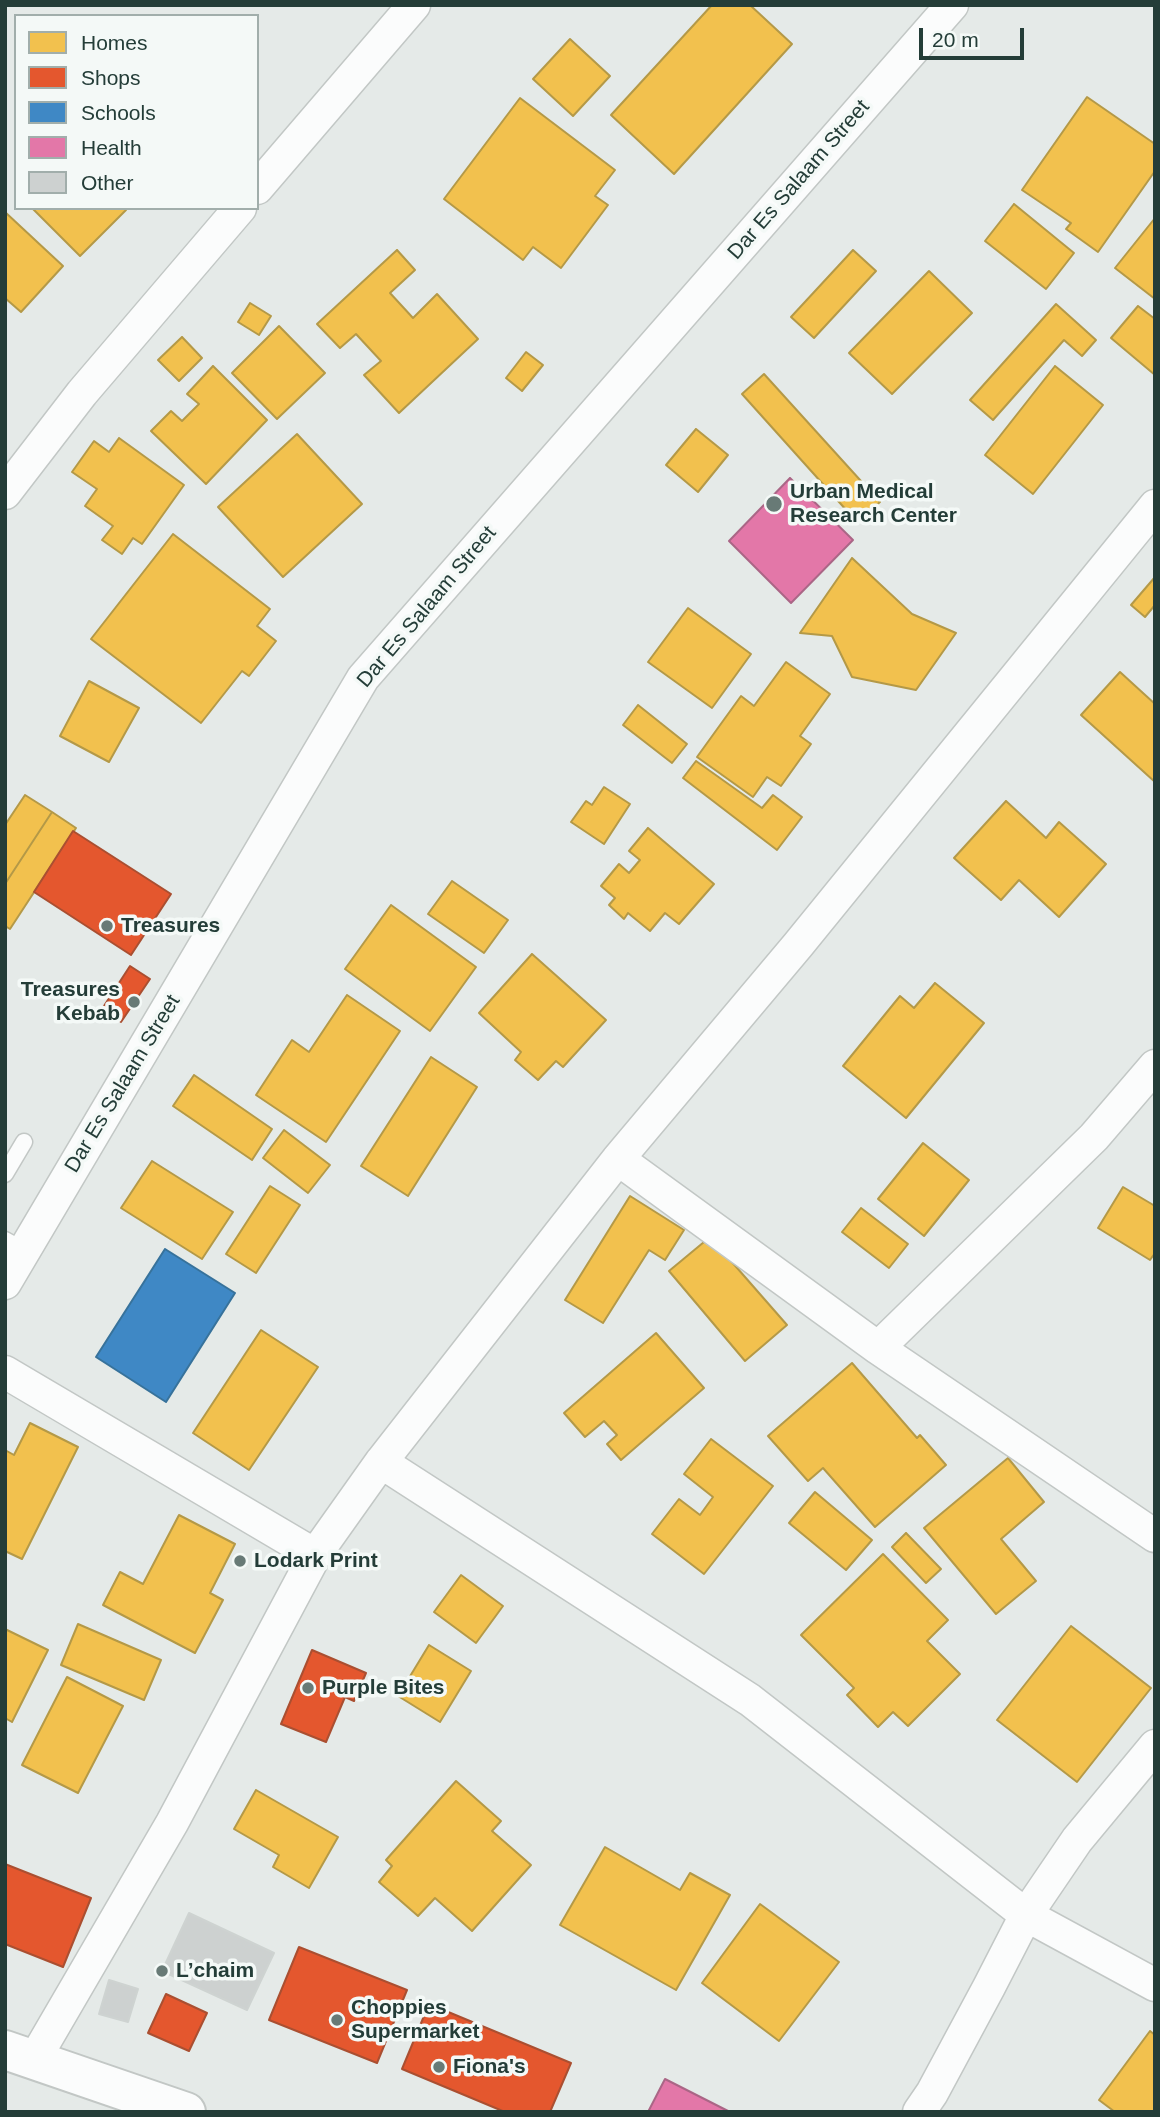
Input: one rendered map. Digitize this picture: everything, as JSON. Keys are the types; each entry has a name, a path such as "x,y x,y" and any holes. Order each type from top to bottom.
{"street":[{"path":"259,186 414,5"},
{"name":"Dar Es Salaam Street","path":"5,1283 15,1245 363,678 952,5"},
{"path":"5,493 82,393 238,210"},
{"path":"186,2112 20,2055 172,1824 315,1555 380,1462 618,1160 798,945 1155,506"},
{"path":"878,1348 1094,1137 1155,1066"},
{"path":"618,1160 878,1348 1155,1536"},
{"path":"5,1372 315,1555"},
{"path":"380,1462 750,1700 1026,1915 1155,1984"},
{"path":"919,2112 932,2093 1026,1915 1077,1840 1155,1746"}],"lane":[{"path":"5,1174 24,1142"}],"building: Homes":[{"path":"712,5 750,5 792,44 674,174 611,115"},
{"path":"570,39 610,76 573,116 533,79"},
{"path":"1087,97 1155,144 1155,171 1098,252 1066,229 1071,223 1022,190"},
{"path":"520,98 615,170 595,196 608,205 561,268 533,247 523,260 444,199"},
{"path":"1014,204 1074,253 1046,289 985,241"},
{"path":"34,210 126,210 80,256"},
{"path":"5,212 63,266 21,312 5,298"},
{"path":"1155,218 1155,299 1115,268"},
{"path":"397,250 415,270 390,293 413,318 437,294 478,339 399,413 364,375 381,361 356,334 340,348 317,324"},
{"path":"853,250 876,271 814,338 791,317"},
{"path":"929,271 972,313 892,394 849,353"},
{"path":"250,303 271,316 259,335 238,322"},
{"path":"1056,304 1096,340 1082,356 1064,340 993,420 970,400"},
{"path":"1138,306 1155,319 1155,375 1111,338"},
{"path":"279,326 325,373 277,419 232,373"},
{"path":"182,337 202,358 179,381 158,360"},
{"path":"526,352 543,365 522,391 506,378"},
{"path":"213,366 267,420 206,484 151,431 171,411 182,421 199,404 187,394"},
{"path":"1055,366 1103,405 1033,494 985,455"},
{"path":"764,374 880,502 857,522 742,394"},
{"path":"696,429 728,455 698,492 666,465"},
{"path":"297,434 362,504 283,577 218,507"},
{"path":"119,438 184,485 142,544 133,538 122,554 102,540 113,526 85,506 97,489 72,472 94,441 109,452"},
{"path":"173,534 270,609 257,626 276,641 249,676 242,671 201,723 91,639"},
{"path":"852,558 912,614 956,633 916,690 852,677 832,636 800,633"},
{"path":"1155,577 1155,605 1145,617 1131,605"},
{"path":"688,608 751,654 712,708 648,662"},
{"path":"786,662 830,694 800,736 811,744 781,786 767,777 753,797 697,757 741,696 754,706"},
{"path":"1120,672 1155,704 1155,782 1081,715"},
{"path":"89,681 139,708 109,762 60,736"},
{"path":"638,705 687,744 672,763 623,725"},
{"path":"696,761 762,808 773,795 802,817 777,850 683,778"},
{"path":"604,787 630,804 604,844 571,822 586,801 592,805"},
{"path":"25,795 52,812 5,884 5,825"},
{"path":"1006,801 1046,838 1059,822 1106,864 1059,917 1019,880 1001,900 954,858"},
{"path":"52,812 76,828 10,929 5,926 5,884"},
{"path":"648,828 714,884 679,924 665,913 650,931 628,913 624,919 609,905 615,898 601,886 619,864 629,873 640,860 629,851"},
{"path":"452,881 508,920 484,953 428,914"},
{"path":"391,905 476,967 430,1031 345,969"},
{"path":"532,954 606,1020 563,1067 556,1061 538,1080 515,1060 521,1052 479,1013"},
{"path":"935,983 984,1023 906,1118 843,1066 900,996 914,1008"},
{"path":"347,995 400,1031 326,1142 256,1095 292,1040 309,1052"},
{"path":"431,1057 477,1087 408,1196 361,1166"},
{"path":"194,1075 272,1129 252,1160 173,1106"},
{"path":"284,1130 330,1165 308,1193 263,1158"},
{"path":"923,1143 969,1180 924,1236 878,1199"},
{"path":"152,1161 233,1212 202,1259 121,1208"},
{"path":"270,1186 300,1205 256,1273 226,1254"},
{"path":"1123,1187 1155,1206 1155,1253 1150,1260 1098,1228"},
{"path":"630,1196 684,1230 665,1260 649,1250 603,1323 565,1300"},
{"path":"861,1208 908,1244 889,1268 842,1232"},
{"path":"710,1237 787,1325 745,1361 669,1271"},
{"path":"261,1330 318,1367 249,1470 193,1433"},
{"path":"656,1333 704,1388 621,1460 607,1444 617,1435 604,1421 585,1437 564,1413"},
{"path":"852,1363 917,1438 920,1435 946,1465 875,1527 823,1468 808,1481 768,1436"},
{"path":"30,1423 78,1447 22,1559 5,1551 5,1450 14,1455"},
{"path":"711,1439 773,1486 704,1574 652,1534 679,1499 700,1515 713,1497 684,1474"},
{"path":"1008,1458 1044,1502 1001,1539 1036,1581 996,1614 924,1528"},
{"path":"815,1492 872,1540 846,1570 789,1523"},
{"path":"179,1515 235,1544 210,1593 223,1600 195,1653 103,1605 120,1572 143,1584"},
{"path":"906,1533 941,1569 926,1583 892,1547"},
{"path":"883,1554 948,1620 927,1641 960,1674 908,1726 893,1712 878,1727 847,1695 854,1688 801,1635"},
{"path":"461,1575 503,1606 476,1643 434,1612"},
{"path":"78,1624 161,1660 144,1700 61,1665"},
{"path":"1071,1626 1151,1688 1077,1782 997,1720"},
{"path":"5,1629 48,1650 12,1722 5,1718"},
{"path":"429,1645 471,1671 440,1722 398,1696"},
{"path":"67,1677 123,1706 78,1793 22,1765"},
{"path":"456,1781 501,1821 492,1831 531,1865 472,1931 435,1898 418,1916 379,1882 392,1866 386,1860"},
{"path":"256,1790 338,1837 309,1888 273,1867 279,1855 234,1829"},
{"path":"605,1847 680,1890 690,1873 730,1895 676,1990 560,1925"},
{"path":"760,1904 839,1962 779,2041 702,1983"},
{"path":"1150,2031 1155,2035 1155,2112 1115,2112 1099,2100"}],"building: Shops":[{"path":"73,831 171,894 131,955 34,892"},
{"path":"130,966 150,979 121,1022 102,1009"},
{"path":"312,1650 366,1673 354,1701 345,1697 326,1742 281,1724"},
{"path":"5,1864 91,1898 63,1967 5,1944"},
{"path":"299,1947 407,1990 377,2063 269,2020"},
{"path":"166,1994 207,2013 189,2051 148,2033"},
{"path":"429,2004 571,2063 550,2112 505,2112 402,2069"}],"building: Schools":[{"path":"165,1249 235,1293 166,1402 96,1357"}],"building: Health":[{"path":"790,478 853,540 791,603 729,541"},
{"path":"665,2079 730,2112 648,2112"}],"building: Other":[{"path":"189,1913 274,1953 247,2010 162,1971"},
{"path":"109,1980 138,1989 128,2022 99,2014"}],"place":[{"name":"Urban Medical Research Center","path":"774,504"},
{"name":"Treasures","path":"107,926"},
{"name":"Treasures Kebab","path":"134,1002"},
{"name":"Lodark Print","path":"240,1561"},
{"name":"Purple Bites","path":"308,1688"},
{"name":"L’chaim","path":"162,1971"},
{"name":"Choppies Supermarket","path":"337,2020"},
{"name":"Fiona's","path":"439,2067"}]}
